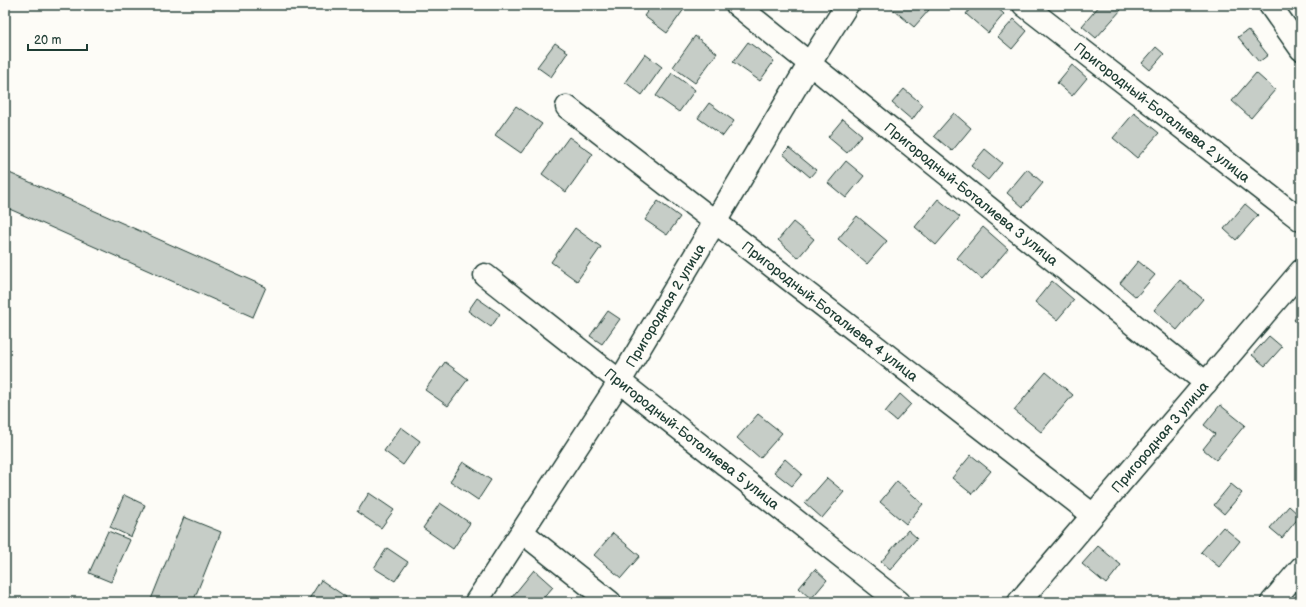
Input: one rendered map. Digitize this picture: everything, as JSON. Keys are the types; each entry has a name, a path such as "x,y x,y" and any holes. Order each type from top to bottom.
{"street":[{"name":"Пригородный-Боталиева 3 улица","path":"737,5 1206,383"},
{"name":"Пригородная 2 улица","path":"476,602 620,381 810,63 847,5"},
{"name":"Пригородный-Боталиева 2 улица","path":"1024,5 1301,220"},
{"path":"1270,5 1301,49"},
{"name":"Пригородный-Боталиева 4 улица","path":"567,108 1093,515"},
{"name":"Пригородная 3 улица","path":"1018,602 1301,272"},
{"name":"Пригородный-Боталиева 5 улица","path":"485,275 899,602"},
{"path":"522,532 610,602"},
{"path":"1272,602 1301,568"}],"building":[{"path":"652,5 687,5 667,33 644,16"},
{"path":"888,5 923,5 929,10 914,27"},
{"path":"973,5 994,5 1004,14 988,33 966,14"},
{"path":"1100,5 1115,5 1121,10 1096,38 1082,26"},
{"path":"1014,19 1027,31 1012,49 998,37"},
{"path":"1248,30 1268,55 1259,62 1238,37"},
{"path":"695,36 717,53 695,83 673,67"},
{"path":"748,42 774,61 760,81 733,62"},
{"path":"555,43 568,52 551,77 537,67"},
{"path":"1156,47 1164,54 1150,70 1142,63"},
{"path":"645,54 662,67 642,95 625,82"},
{"path":"1072,65 1087,78 1072,96 1057,83"},
{"path":"672,73 695,90 679,112 656,96"},
{"path":"1256,73 1275,90 1251,118 1232,101"},
{"path":"904,89 923,105 912,120 892,103"},
{"path":"709,103 734,121 723,136 698,118"},
{"path":"516,106 542,124 521,153 495,135"},
{"path":"954,113 971,128 952,151 934,136"},
{"path":"1134,113 1159,133 1137,158 1113,138"},
{"path":"843,119 862,135 847,153 828,137"},
{"path":"569,137 593,154 566,192 542,174"},
{"path":"789,148 816,170 810,177 783,154"},
{"path":"985,149 1002,163 988,180 971,166"},
{"path":"846,161 864,176 846,198 828,183"},
{"path":"1027,169 1043,183 1023,207 1007,193"},
{"path":"5,171 266,287 253,317 5,207"},
{"path":"938,199 960,217 936,245 915,227"},
{"path":"658,201 680,217 667,235 645,220"},
{"path":"1245,204 1258,215 1236,240 1224,229"},
{"path":"857,216 887,241 867,264 838,239"},
{"path":"793,222 814,239 798,258 778,240"},
{"path":"983,227 1008,249 982,279 957,258"},
{"path":"575,228 601,247 577,281 551,262"},
{"path":"1138,261 1155,275 1136,297 1120,283"},
{"path":"1180,280 1203,299 1177,330 1154,310"},
{"path":"1052,281 1074,300 1057,320 1035,302"},
{"path":"477,298 500,314 491,327 468,311"},
{"path":"608,311 620,319 602,344 590,336"},
{"path":"1301,311 1301,326 1294,320"},
{"path":"1269,336 1282,347 1265,366 1252,355"},
{"path":"445,362 468,379 448,406 425,390"},
{"path":"1046,372 1073,395 1041,432 1014,410"},
{"path":"900,394 911,404 896,421 885,412"},
{"path":"1220,405 1245,425 1216,460 1203,449 1215,434 1204,425"},
{"path":"758,414 782,433 760,458 737,438"},
{"path":"401,427 420,441 403,465 384,451"},
{"path":"971,455 991,471 972,494 952,478"},
{"path":"785,459 802,474 792,486 774,472"},
{"path":"463,462 491,480 478,500 450,481"},
{"path":"827,478 844,492 822,518 805,503"},
{"path":"897,481 923,504 906,524 880,502"},
{"path":"1231,484 1242,493 1224,514 1214,505"},
{"path":"369,493 394,510 381,528 357,512"},
{"path":"124,495 145,505 131,537 110,527"},
{"path":"440,503 470,523 453,549 423,528"},
{"path":"1289,506 1300,516 1282,538 1270,528"},
{"path":"184,517 221,532 193,602 150,602"},
{"path":"1223,527 1240,541 1219,567 1201,552"},
{"path":"908,530 917,538 890,570 881,562"},
{"path":"108,531 130,540 111,582 89,573"},
{"path":"613,533 640,556 621,578 594,555"},
{"path":"1098,546 1121,565 1106,584 1082,564"},
{"path":"387,548 408,562 395,581 374,568"},
{"path":"815,569 827,580 811,599 799,588"},
{"path":"534,570 553,587 540,602 518,602 512,597"},
{"path":"321,580 346,597 342,602 307,602"}]}
